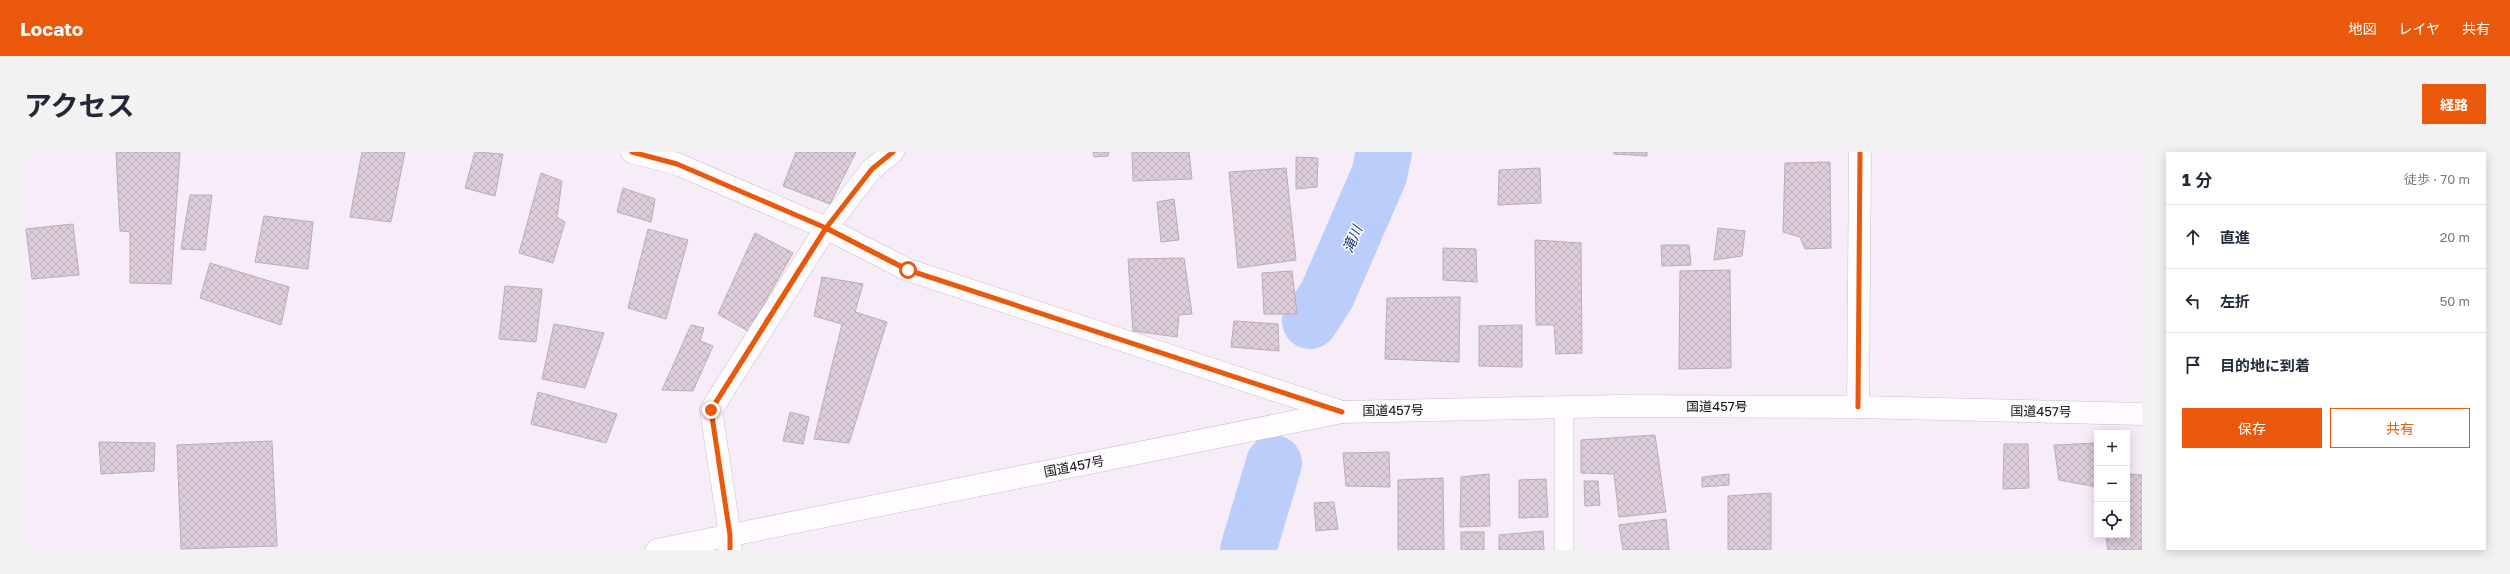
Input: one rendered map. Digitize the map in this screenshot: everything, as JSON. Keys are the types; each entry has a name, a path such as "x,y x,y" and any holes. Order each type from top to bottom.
{"main road":[{"path":"632,152 677,164 826,228 908,270 1342,412"},
{"path":"730,543 711,410 826,228 872,169 893,152"},
{"path":"1858,407 1860,152"},
{"name":"国道457号","path":"657,550 730,543 1342,412 1564,407 1858,407 2142,414"}],"lane":[{"path":"1564,407 1564,550"}],"building":[{"path":"116,152 180,152 171,284 130,283 130,232 120,231"},
{"path":"362,152 405,152 391,222 350,217"},
{"path":"475,152 503,154 495,196 465,188"},
{"path":"796,152 856,152 830,204 783,186"},
{"path":"1093,152 1109,152 1108,156 1094,157"},
{"path":"1132,152 1189,152 1192,179 1133,181"},
{"path":"1614,152 1647,152 1647,156 1614,154"},
{"path":"1296,157 1318,158 1317,187 1296,189"},
{"path":"1830,162 1831,248 1805,249 1800,237 1783,232 1785,163"},
{"path":"1286,168 1296,260 1238,268 1229,172"},
{"path":"1540,168 1541,203 1498,205 1499,170"},
{"path":"541,173 562,181 557,217 565,222 553,263 519,253"},
{"path":"623,188 655,199 651,222 617,212"},
{"path":"190,195 212,195 205,250 181,249"},
{"path":"1174,199 1179,240 1161,242 1157,202"},
{"path":"264,216 313,222 308,269 255,262"},
{"path":"73,224 79,275 32,279 26,229"},
{"path":"1718,228 1745,231 1742,256 1714,260"},
{"path":"648,229 688,240 666,319 628,308"},
{"path":"755,233 793,253 748,331 718,314"},
{"path":"1535,240 1581,243 1582,353 1556,354 1554,325 1536,325"},
{"path":"1661,245 1689,245 1691,265 1662,266"},
{"path":"1443,248 1476,249 1477,282 1443,280"},
{"path":"1184,258 1192,314 1179,315 1177,337 1133,331 1128,259"},
{"path":"210,263 289,287 281,325 200,298"},
{"path":"1730,270 1731,368 1679,369 1680,271"},
{"path":"1292,271 1297,314 1264,314 1262,273"},
{"path":"822,277 863,284 855,312 887,322 849,443 814,439 842,324 814,316"},
{"path":"505,286 542,289 536,342 499,339"},
{"path":"1460,297 1459,362 1385,359 1387,298"},
{"path":"1234,321 1278,324 1279,351 1231,347"},
{"path":"554,324 604,333 585,388 542,379"},
{"path":"691,325 704,328 700,341 713,346 693,391 662,390"},
{"path":"1522,325 1522,367 1479,366 1479,326"},
{"path":"538,392 617,414 606,443 531,424"},
{"path":"790,412 809,417 803,444 783,441"},
{"path":"1655,435 1666,512 1619,517 1614,474 1581,473 1581,440"},
{"path":"272,441 277,546 181,549 177,445"},
{"path":"99,442 155,443 154,471 101,474"},
{"path":"2094,443 2094,486 2059,480 2054,445"},
{"path":"2004,444 2028,444 2029,488 2003,489"},
{"path":"1389,452 1390,487 1346,486 1343,453"},
{"path":"1489,474 1490,526 1460,527 1461,477"},
{"path":"1729,474 1729,485 1702,487 1702,477"},
{"path":"2130,474 2142,475 2142,550 2108,550 2106,538 2130,538"},
{"path":"1443,478 1444,550 1398,550 1398,480"},
{"path":"1546,479 1548,517 1519,518 1519,480"},
{"path":"1584,481 1598,481 1600,505 1585,506"},
{"path":"1771,493 1771,550 1728,550 1728,496"},
{"path":"1334,502 1338,529 1316,531 1314,503"},
{"path":"1666,519 1669,550 1623,550 1619,525"},
{"path":"1543,531 1544,550 1499,550 1499,535"},
{"path":"1461,532 1484,532 1484,550 1461,550"}],"waterway":[{"name":"滝川","path":"1310,321 1327,295 1379,175 1384,152"},
{"name":"滝川","path":"1248,550 1274,463"}],"cycle path":[{"path":"632,152 677,164 826,228 908,270 1342,412"},
{"path":"730,550 730,535 711,410 826,228 872,169 893,152"},
{"path":"1858,407 1860,152"}],"route":[{"path":"711,410 826,228 908,270"}]}
